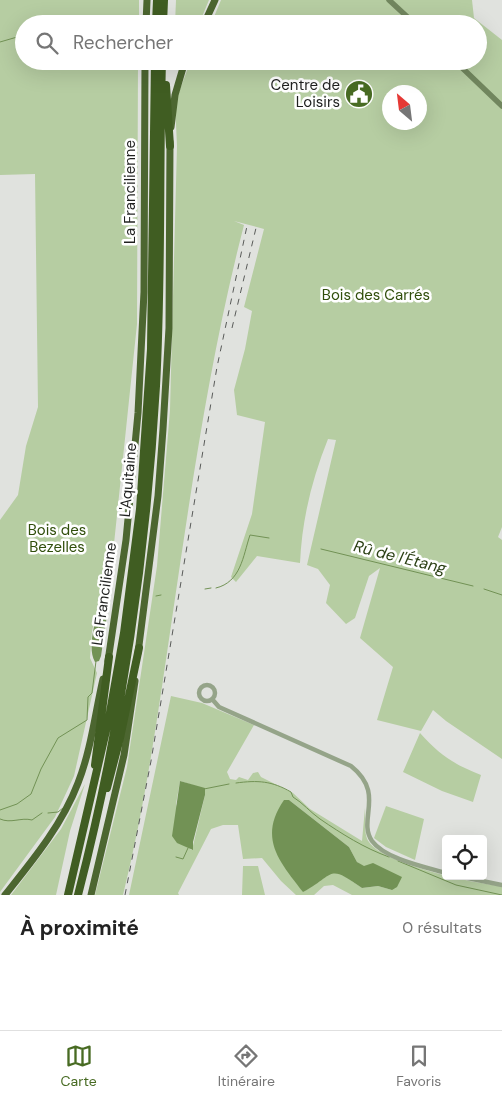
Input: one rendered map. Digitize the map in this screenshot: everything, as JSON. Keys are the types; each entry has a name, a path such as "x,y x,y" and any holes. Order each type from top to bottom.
{"highway":[{"path":"146,15 147,0"},
{"path":"156,15 157,0"},
{"path":"163,15 164,0"},
{"path":"208,15 215,0"},
{"name":"La Francilienne","path":"5,895 57,826 75,791 86,758 109,657 126,540 138,413 144,292 145,70"},
{"name":"L'Aquitaine","path":"68,895 102,754 124,633 144,461 153,286 155,70"},
{"name":"L'Aquitaine","path":"78,895 97,821 134,616 149,476 160,301 164,70"},
{"path":"165,70 170,146"},
{"path":"90,895 124,755 158,496 169,310 170,146 173,105 183,70"},
{"path":"97,821 116,757 139,648"},
{"path":"91,797 109,657"}],"main road":[{"path":"389,0 405,15"},
{"path":"464,70 502,106"}],"street":[{"path":"212,699 219,707 351,766 361,775 368,786 369,834 376,845 414,865 442,872"},
{"path":"478,880 502,885"}],"green space":[{"name":"Bois des Bezelles","path":"0,0 139,0 139,15 15,15 15,70 138,70 137,324 108,601 99,603 92,631 90,658 97,673 74,776 55,817 0,892 0,520 18,495 26,446 38,407 35,174 0,175"},
{"path":"176,0 209,0 203,15 175,15"},
{"name":"Bois des Carrés","path":"221,0 472,0 474,15 215,15"},
{"name":"Bois des Carrés","path":"487,28 502,40 502,527 498,537 502,540 502,759 433,710 421,731 377,720 393,667 360,638 380,568 369,576 355,618 346,624 326,603 330,585 318,569 307,565 336,440 328,439 317,469 303,531 300,563 257,556 236,582 231,577 252,514 265,422 237,415 234,390 245,349 252,311 244,307 264,229 234,221 244,225 232,273 203,418 139,825 123,895 95,895 127,767 157,566 170,410 177,146 175,103 187,70 487,70"},
{"path":"171,696 202,703 254,725 227,772 230,779 236,780 239,777 248,780 253,773 258,772 261,777 293,793 310,809 362,841 365,808 367,839 378,850 392,858 442,875 442,880 467,880 502,886 502,895 352,895 333,885 324,886 314,895 296,895 281,881 262,858 243,859 238,825 223,825 211,829 178,893 179,895 129,895","holes":["180,781 205,789 205,795 192,850 190,849 176,804","289,800 349,847 357,862 392,890 378,886 362,888 340,873 331,873"]},
{"path":"420,733 448,758 462,767 481,775 473,802 442,791 403,772"},
{"path":"85,784 70,831 56,895 11,895 61,829"},
{"path":"386,806 424,819 415,860 386,847 374,838"},
{"path":"243,866 258,866 265,895 242,895"}],"shaded area":[{"path":"104,608 107,615 101,656 99,661 95,662 92,650 92,636 98,610"},
{"path":"180,781 205,788 205,795 193,842 193,850 177,843 172,836"},
{"path":"284,800 289,800 349,847 357,862 364,866 373,863 402,877 397,887 392,890 378,886 362,888 343,876 332,874 303,892 286,870 275,849 272,838 276,814"}],"waterway":[{"path":"0,42 15,38"},
{"name":"Rû de l'Étang","path":"216,588 224,585 236,574 243,559 250,535 269,538"},
{"name":"Rû de l'Étang","path":"321,549 473,586"},
{"name":"Rû de l'Étang","path":"205,589 211,588"},
{"name":"Rû de l'Étang","path":"484,589 502,595"},
{"path":"102,610 102,591 108,590"},
{"path":"156,596 161,595"},
{"path":"0,810 17,804 31,794 41,769 58,738 87,720 88,697 92,693 96,661"},
{"path":"236,783 265,782 284,788 291,792 293,797 316,816 337,830 362,845 389,857"},
{"path":"204,789 229,784"},
{"path":"48,813 58,812 63,808"},
{"path":"0,819 8,821 32,820 42,813"},
{"path":"176,857 183,859 188,848"},
{"path":"398,861 456,885 502,895"}],"railway":[{"path":"125,895 151,761 217,367 247,226"},
{"path":"232,328 256,228"}],"place":[{"name":"Centre de Loisirs","path":"359,94"}]}
